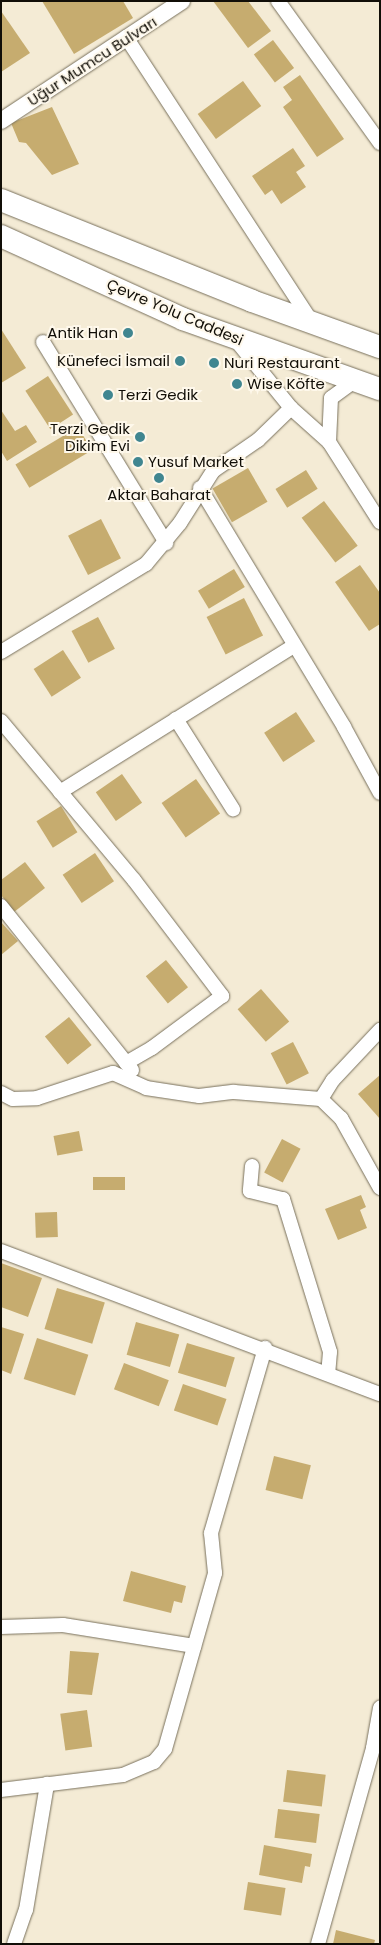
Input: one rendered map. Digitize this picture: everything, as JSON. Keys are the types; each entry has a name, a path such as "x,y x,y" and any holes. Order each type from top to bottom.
{"highway":[{"path":"1,200 312,323 380,347"},
{"name":"Çevre Yolu Caddesi","path":"2,236 234,338 353,382 380,389"}],"street":[{"name":"Uğur Mumcu Bulvarı","path":"1,121 182,1"},
{"path":"278,1 380,143"},
{"path":"126,37 312,323"},
{"path":"234,338 291,408 329,442 380,522"},
{"path":"43,342 166,543"},
{"path":"329,442 331,398 353,382"},
{"path":"1,652 146,564 166,543 200,488 213,471 258,440 291,408"},
{"path":"200,488 344,726 380,793"},
{"path":"60,792 294,646"},
{"path":"176,720 234,809"},
{"path":"1,722 134,880 222,996 126,1063"},
{"path":"1,906 146,1088"},
{"path":"321,1099 333,1080 380,1030"},
{"path":"1,1093 13,1099 37,1098 113,1073 146,1088 199,1096 234,1092 321,1099 340,1118 380,1188"},
{"path":"252,1166 250,1191 283,1199 330,1352 328,1374"},
{"path":"1,1251 265,1348 380,1394"},
{"path":"1,1790 123,1775 154,1762 165,1749 215,1573 211,1533 265,1348"},
{"path":"1,1627 63,1625 194,1646"},
{"path":"318,1944 373,1748 380,1708"},
{"path":"14,1944 26,1910 47,1784"}],"building":[{"path":"42,1 123,1 133,18 74,54"},
{"path":"213,1 248,1 271,31 248,48"},
{"path":"1,11 30,53 1,72"},
{"path":"273,40 294,68 275,82 254,54"},
{"path":"300,75 344,139 317,157 283,107 292,100 283,87"},
{"path":"243,81 261,106 216,139 198,114"},
{"path":"52,107 79,164 52,175 26,143 19,142 11,123"},
{"path":"293,148 305,166 296,172 306,187 281,204 272,190 265,195 252,176"},
{"path":"1,329 26,368 1,383"},
{"path":"48,376 73,415 50,429 25,391"},
{"path":"1,410 15,431 26,425 37,442 7,461 1,451"},
{"path":"78,427 92,450 29,488 15,465"},
{"path":"248,468 268,502 232,522 212,488"},
{"path":"306,470 318,489 287,508 275,489"},
{"path":"324,501 358,546 335,563 302,518"},
{"path":"101,519 121,558 88,575 68,536"},
{"path":"360,565 380,593 380,624 369,631 335,582"},
{"path":"234,569 245,587 209,609 198,591"},
{"path":"244,598 263,635 226,654 207,617"},
{"path":"98,617 115,649 88,663 72,631"},
{"path":"63,650 81,678 52,697 34,669"},
{"path":"296,712 315,741 283,762 264,733"},
{"path":"122,774 142,803 116,821 96,792"},
{"path":"196,779 220,813 186,837 162,803"},
{"path":"61,806 77,832 53,848 36,821"},
{"path":"95,853 114,881 82,903 63,875"},
{"path":"25,862 45,888 14,912 1,895 1,880"},
{"path":"1,922 18,941 1,955"},
{"path":"166,960 188,987 168,1004 146,976"},
{"path":"261,989 289,1021 266,1042 238,1009"},
{"path":"69,1017 92,1045 68,1064 45,1037"},
{"path":"293,1042 309,1073 287,1085 271,1053"},
{"path":"380,1075 380,1119 358,1094"},
{"path":"79,1131 83,1151 57,1156 53,1136"},
{"path":"282,1139 301,1149 283,1182 264,1173"},
{"path":"93,1177 125,1177 125,1190 93,1190"},
{"path":"361,1195 366,1207 360,1210 367,1228 338,1240 325,1209"},
{"path":"57,1212 58,1237 36,1238 35,1213"},
{"path":"1,1263 42,1278 28,1317 1,1307"},
{"path":"57,1288 105,1303 92,1344 44,1329"},
{"path":"136,1322 179,1334 170,1367 127,1355"},
{"path":"1,1327 24,1334 11,1374 1,1370"},
{"path":"37,1338 88,1355 75,1396 24,1379"},
{"path":"187,1343 235,1358 226,1387 178,1373"},
{"path":"124,1363 169,1380 159,1406 114,1389"},
{"path":"183,1384 226,1399 217,1425 174,1410"},
{"path":"274,1456 311,1465 302,1499 266,1490"},
{"path":"131,1571 186,1586 182,1603 174,1601 171,1613 123,1601"},
{"path":"70,1651 99,1653 92,1695 67,1693"},
{"path":"87,1710 92,1747 65,1750 60,1714"},
{"path":"287,1770 326,1775 322,1807 283,1802"},
{"path":"278,1809 320,1814 316,1843 274,1838"},
{"path":"264,1845 312,1854 310,1867 305,1866 302,1883 259,1875"},
{"path":"248,1882 286,1888 281,1916 244,1910"},
{"path":"336,1930 375,1940 374,1944 333,1944"}],"place":[{"name":"Antik Han","path":"128,333"},
{"name":"Künefeci İsmail","path":"180,361"},
{"name":"Nuri Restaurant","path":"214,363"},
{"name":"Wise Köfte","path":"237,384"},
{"name":"Terzi Gedik","path":"108,395"},
{"name":"Terzi Gedik Dikim Evi","path":"140,437"},
{"name":"Yusuf Market","path":"138,462"},
{"name":"Aktar Baharat","path":"159,478"}]}
